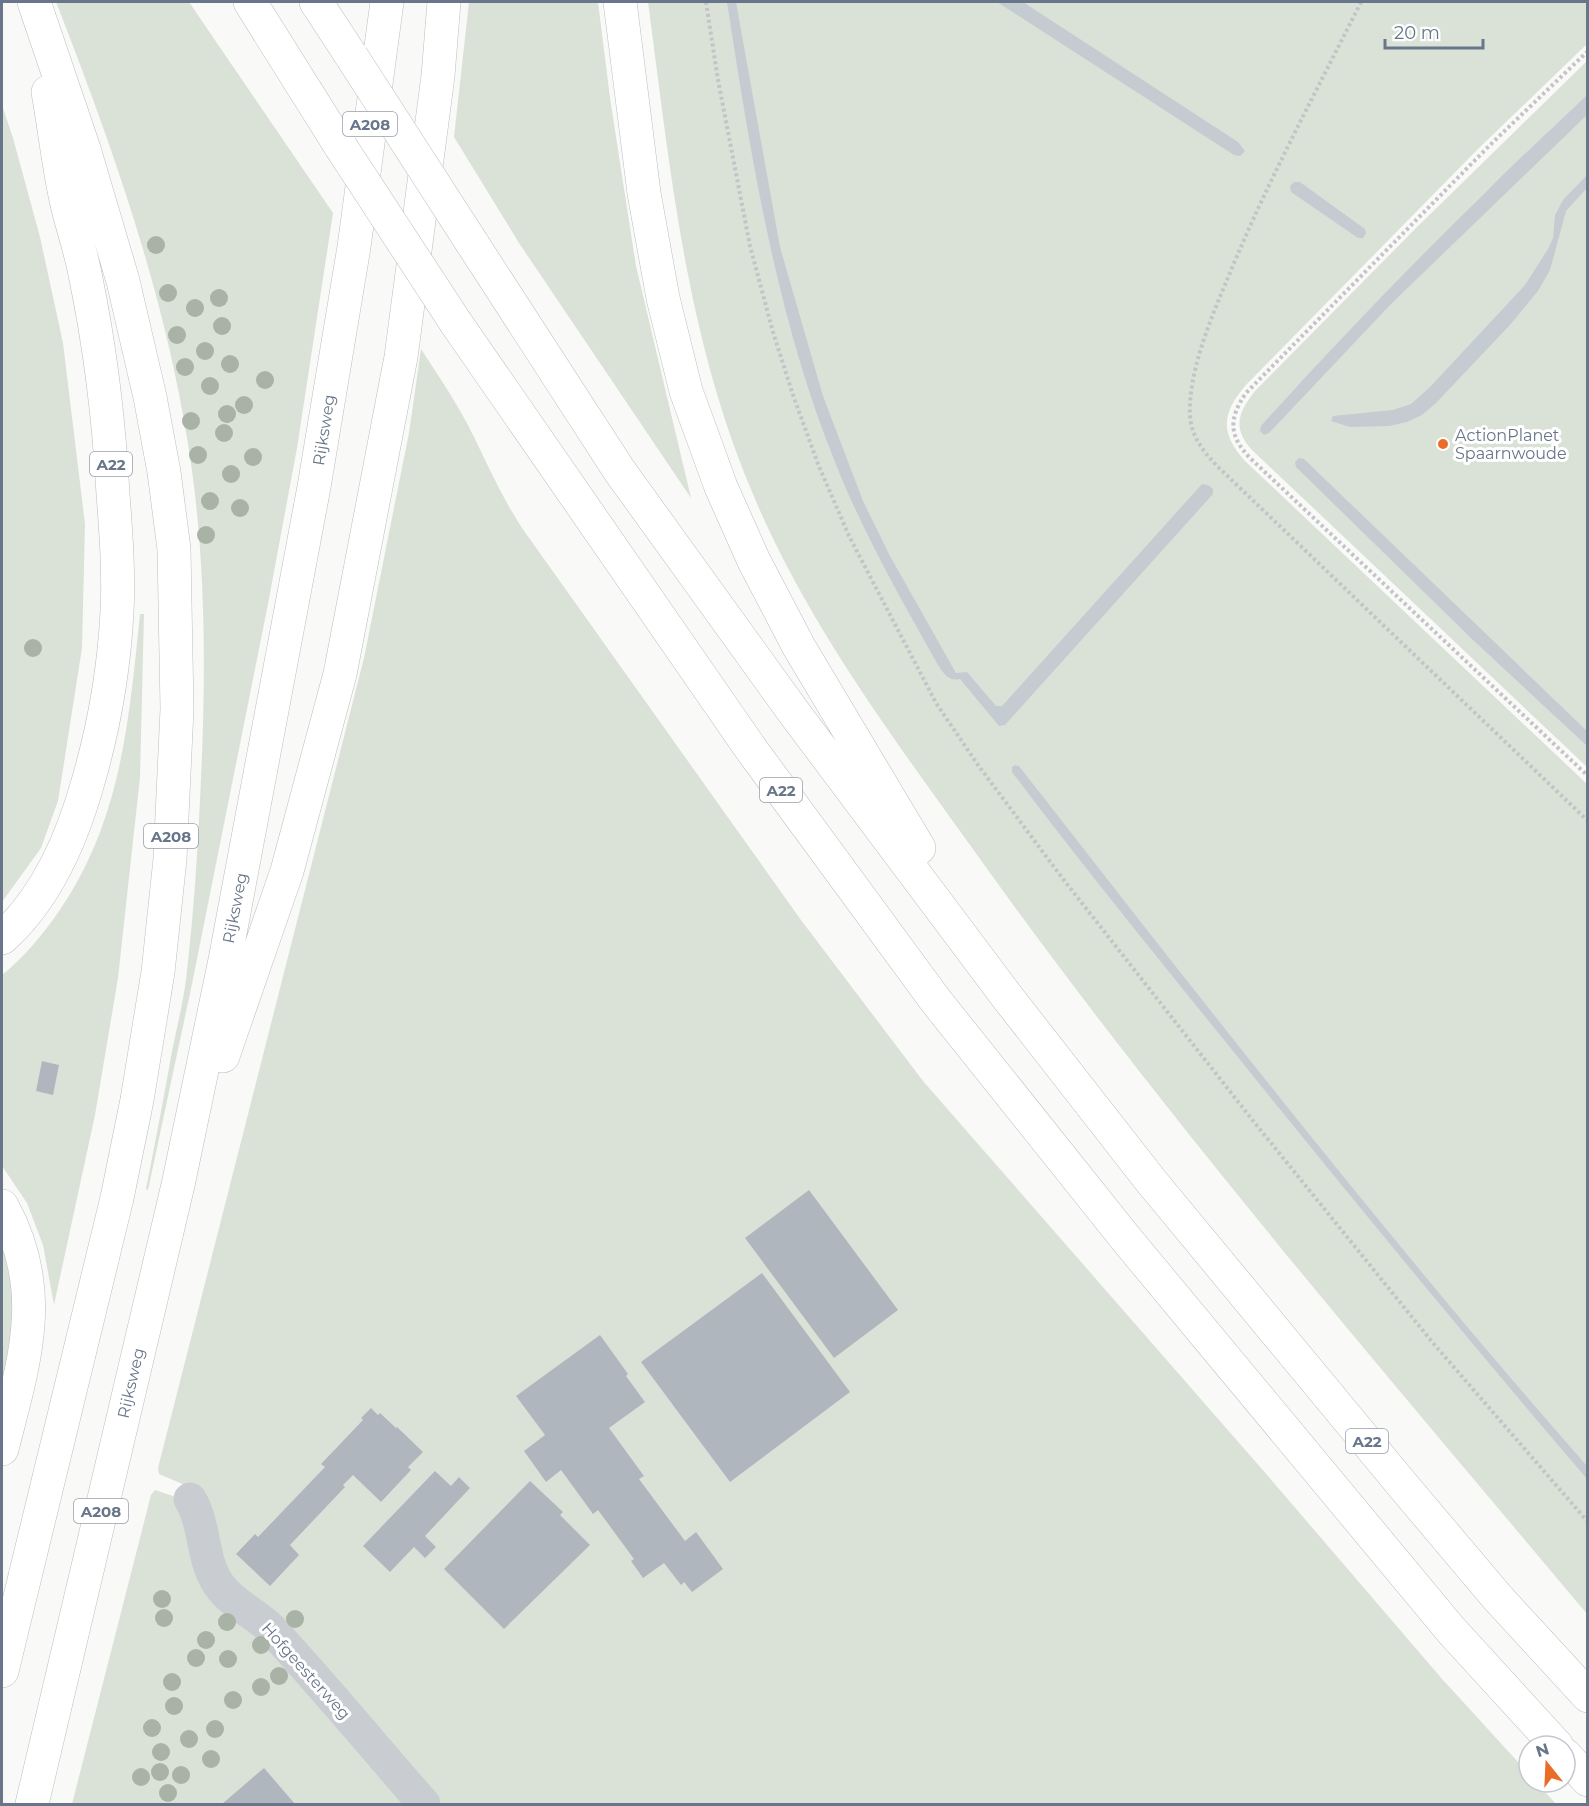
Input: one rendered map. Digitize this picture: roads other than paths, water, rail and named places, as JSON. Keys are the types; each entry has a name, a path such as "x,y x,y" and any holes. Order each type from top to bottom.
{"highway":[{"name":"A22","path":"2,938 35,902 53,873 81,808 97,750 113,656 117,612 114,501 110,442 101,369 85,273 65,196 34,2"},
{"name":"A208","path":"2,1671 117,1198 137,1100 159,960 170,859 177,709 174,549 164,472 150,397 123,281 84,149 34,2"},
{"name":"A22","path":"230,2 296,76"},
{"name":"A22","path":"250,2 456,323 751,749 936,1000 1127,1240 1436,1612 1546,1734"},
{"name":"A22","path":"316,2 619,470 795,714 1008,998 1151,1181 1375,1452 1497,1596 1587,1696"},
{"name":"Rijksweg","path":"32,1804 178,1185 225,960 314,487 354,247 387,2"},
{"name":"A208","path":"178,1185 287,871 340,674 401,357 438,76 444,2"},
{"name":"A22","path":"620,2 644,193 663,298 686,391 721,487 754,561 800,647 1008,998"},
{"path":"2,1206 17,1239 27,1274 30,1301 29,1325 2,1449"},
{"path":"1577,1769 1587,1780"}],"street":[{"name":"Hofgeesterweg","path":"190,1499 198,1515 205,1549 218,1585 228,1596 269,1627 424,1804"}],"place":[{"name":"ActionPlanet Spaarnwoude","path":"1443,444"}]}
